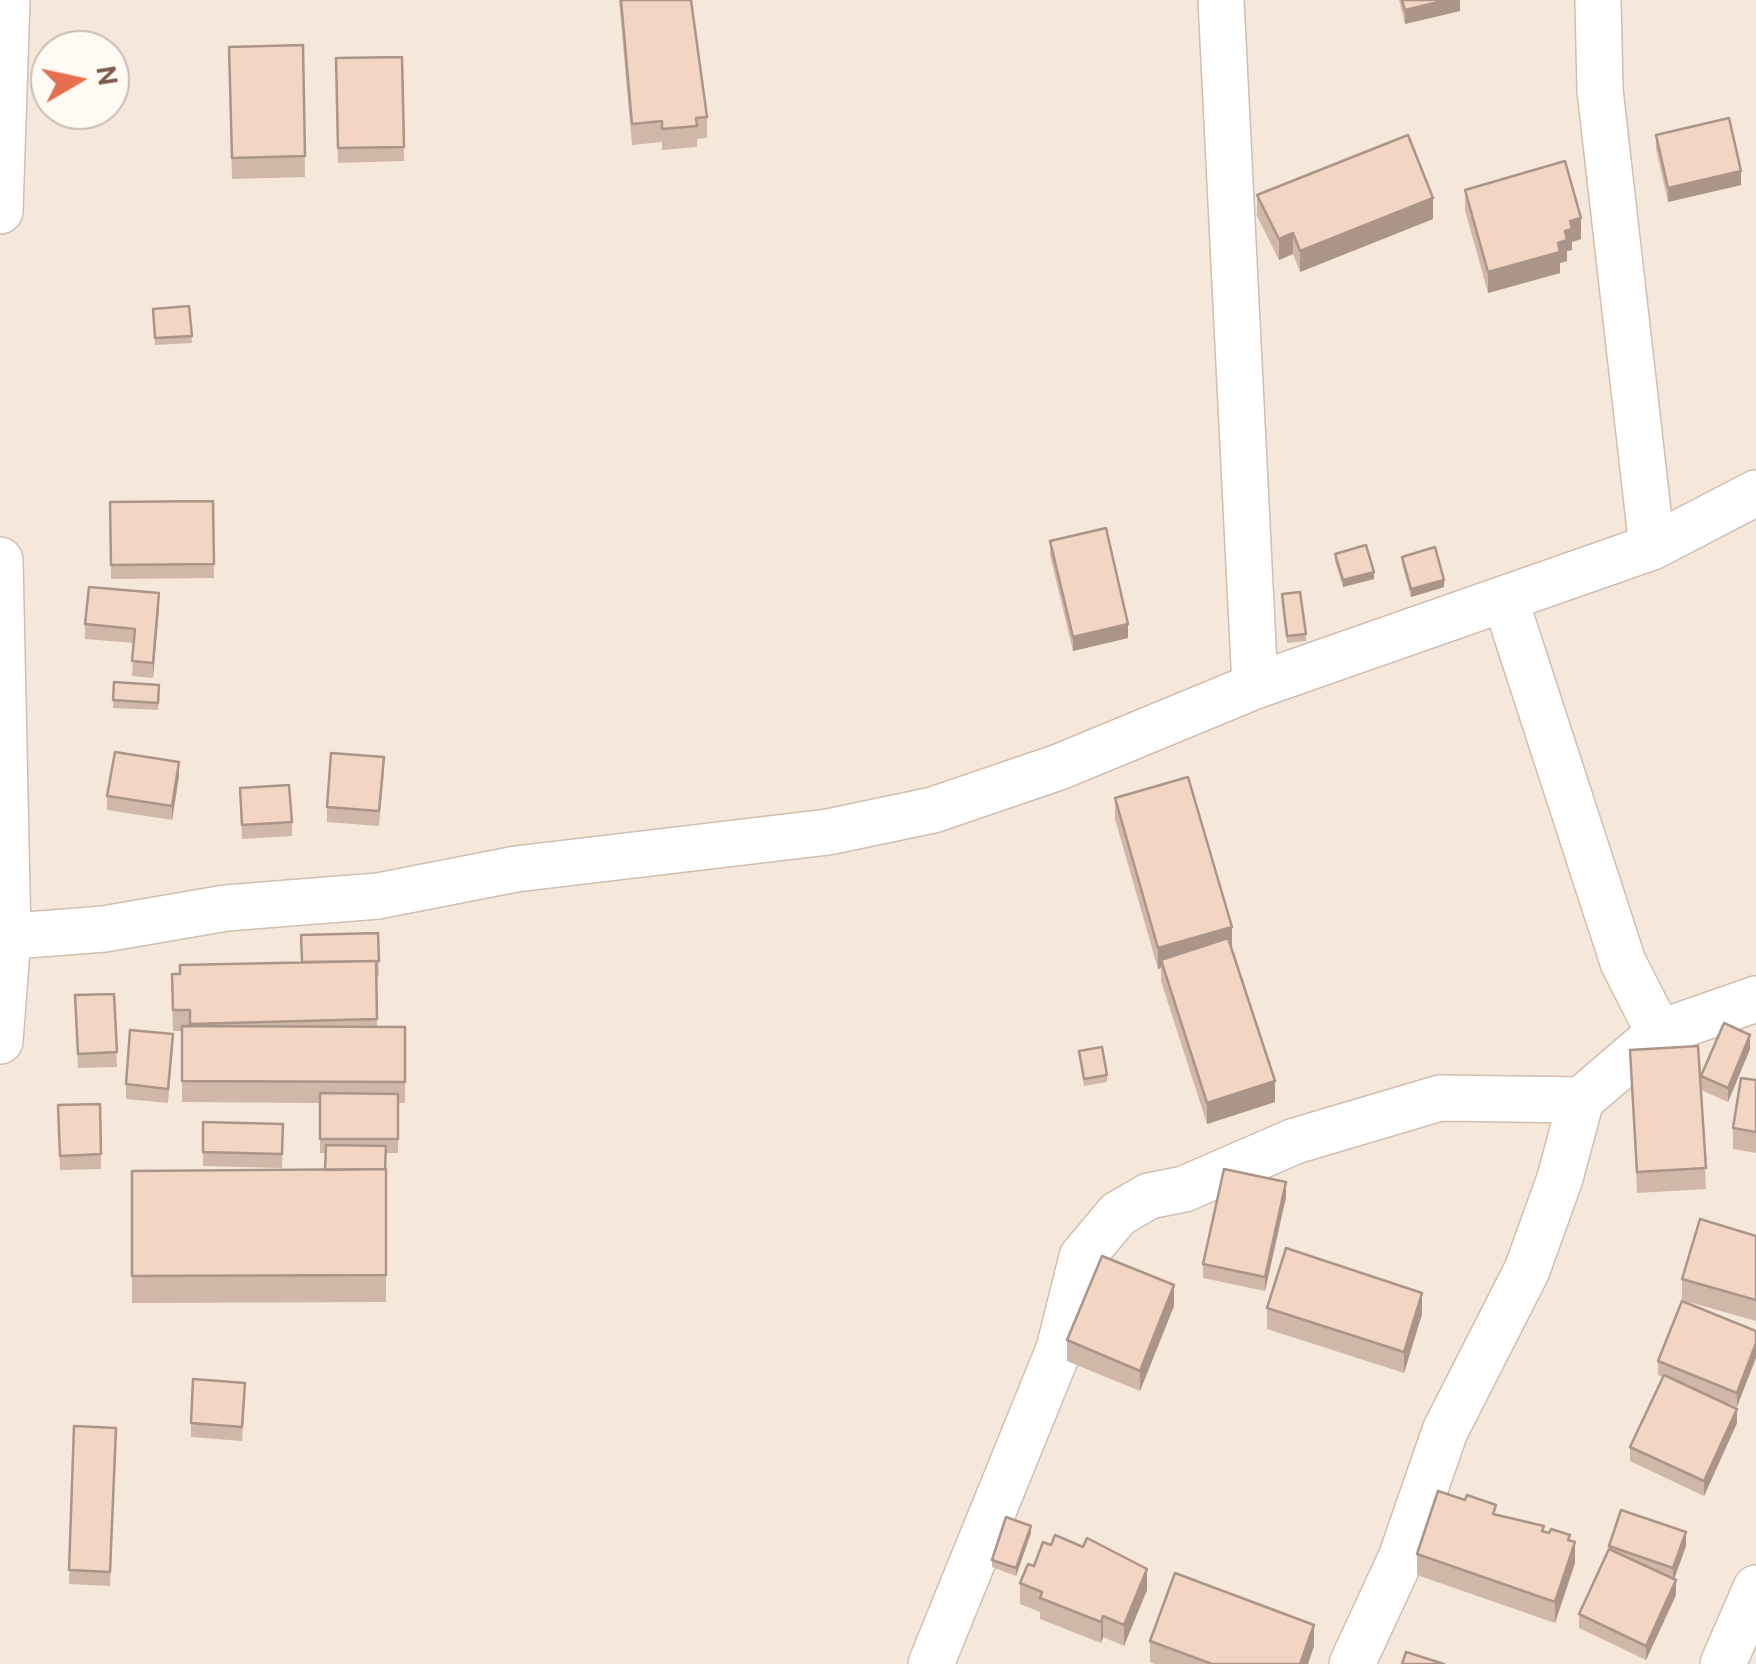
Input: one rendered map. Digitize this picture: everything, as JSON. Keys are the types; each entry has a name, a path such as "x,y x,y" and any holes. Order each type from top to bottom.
{"street":[{"path":"0,211 7,0"},
{"path":"1221,0 1255,686"},
{"path":"1598,0 1600,90 1652,547"},
{"path":"4,937 104,929 226,908 378,896 516,869 828,832 933,810 1059,768 1255,686 1506,602 1652,547 1756,493"},
{"path":"0,560 4,937 0,1042"},
{"path":"1506,602 1623,962 1659,1033"},
{"path":"1352,1664 1402,1558 1445,1430 1527,1270 1582,1100 1659,1033 1756,999"},
{"path":"931,1664 1058,1349 1082,1256 1118,1214 1149,1196 1184,1189 1295,1141 1440,1098 1582,1100"},
{"path":"1723,1664 1756,1588"}],"shaded area":[{"path":"0,0 1756,0 1756,1664 0,1664"}],"building":[{"path":"621,0 691,0 707,117 696,118 697,126 662,129 662,121 632,124"},
{"path":"1402,0 1447,0 1405,10"},
{"path":"303,45 305,156 232,158 229,47"},
{"path":"402,57 404,147 338,148 336,58"},
{"path":"1729,118 1741,171 1668,188 1656,135"},
{"path":"1408,135 1433,198 1300,251 1293,233 1279,239 1257,195"},
{"path":"1565,161 1581,218 1570,221 1572,229 1565,231 1567,240 1558,243 1560,252 1488,272 1465,190"},
{"path":"189,306 192,336 155,338 153,309"},
{"path":"213,501 214,564 111,565 110,502"},
{"path":"1106,528 1128,624 1073,637 1050,541"},
{"path":"1366,545 1374,572 1343,580 1335,554"},
{"path":"1435,547 1444,580 1411,589 1402,557"},
{"path":"89,587 159,593 153,663 132,661 135,629 85,624"},
{"path":"1300,592 1306,634 1287,636 1282,594"},
{"path":"114,682 159,685 158,703 113,700"},
{"path":"115,752 179,762 172,806 107,796"},
{"path":"331,753 384,757 379,811 327,807"},
{"path":"1188,777 1232,927 1158,948 1115,798"},
{"path":"289,785 292,822 242,825 240,788"},
{"path":"378,933 379,961 302,962 301,935"},
{"path":"1228,938 1275,1081 1207,1103 1161,960"},
{"path":"376,961 377,1019 190,1024 190,1010 173,1010 172,974 180,974 180,965"},
{"path":"114,994 117,1052 78,1054 75,995"},
{"path":"1724,1023 1750,1035 1728,1088 1701,1076"},
{"path":"182,1026 405,1027 405,1082 182,1081"},
{"path":"130,1030 173,1034 168,1089 126,1084"},
{"path":"1698,1046 1706,1168 1637,1172 1630,1050"},
{"path":"1102,1047 1107,1075 1084,1079 1079,1051"},
{"path":"1741,1078 1756,1080 1756,1132 1733,1128"},
{"path":"320,1093 398,1094 398,1139 320,1139"},
{"path":"100,1104 101,1154 60,1156 58,1105"},
{"path":"203,1122 283,1124 282,1154 203,1152"},
{"path":"326,1145 386,1146 385,1169 325,1170"},
{"path":"386,1169 386,1275 132,1276 132,1171"},
{"path":"1224,1169 1286,1182 1265,1277 1203,1264"},
{"path":"1700,1219 1756,1236 1756,1300 1682,1279"},
{"path":"1286,1248 1422,1293 1404,1352 1267,1308"},
{"path":"1102,1256 1174,1285 1140,1371 1067,1340"},
{"path":"1682,1301 1756,1331 1756,1343 1737,1393 1658,1361"},
{"path":"1664,1375 1737,1409 1704,1481 1630,1447"},
{"path":"193,1379 245,1383 242,1427 191,1423"},
{"path":"74,1426 116,1428 110,1572 69,1570"},
{"path":"1438,1491 1465,1500 1467,1495 1496,1505 1493,1514 1544,1526 1542,1531 1549,1533 1551,1529 1570,1535 1568,1540 1575,1542 1555,1602 1417,1554"},
{"path":"1621,1510 1686,1532 1673,1568 1609,1546"},
{"path":"1006,1517 1031,1526 1016,1568 992,1560"},
{"path":"1055,1535 1083,1547 1087,1538 1147,1569 1124,1625 1103,1616 1101,1622 1040,1598 1042,1592 1020,1583 1028,1564 1034,1566 1043,1542 1051,1545"},
{"path":"1609,1549 1676,1580 1646,1646 1579,1614"},
{"path":"1175,1573 1314,1625 1300,1664 1212,1664 1150,1641"},
{"path":"1406,1652 1444,1664 1402,1664"}]}
